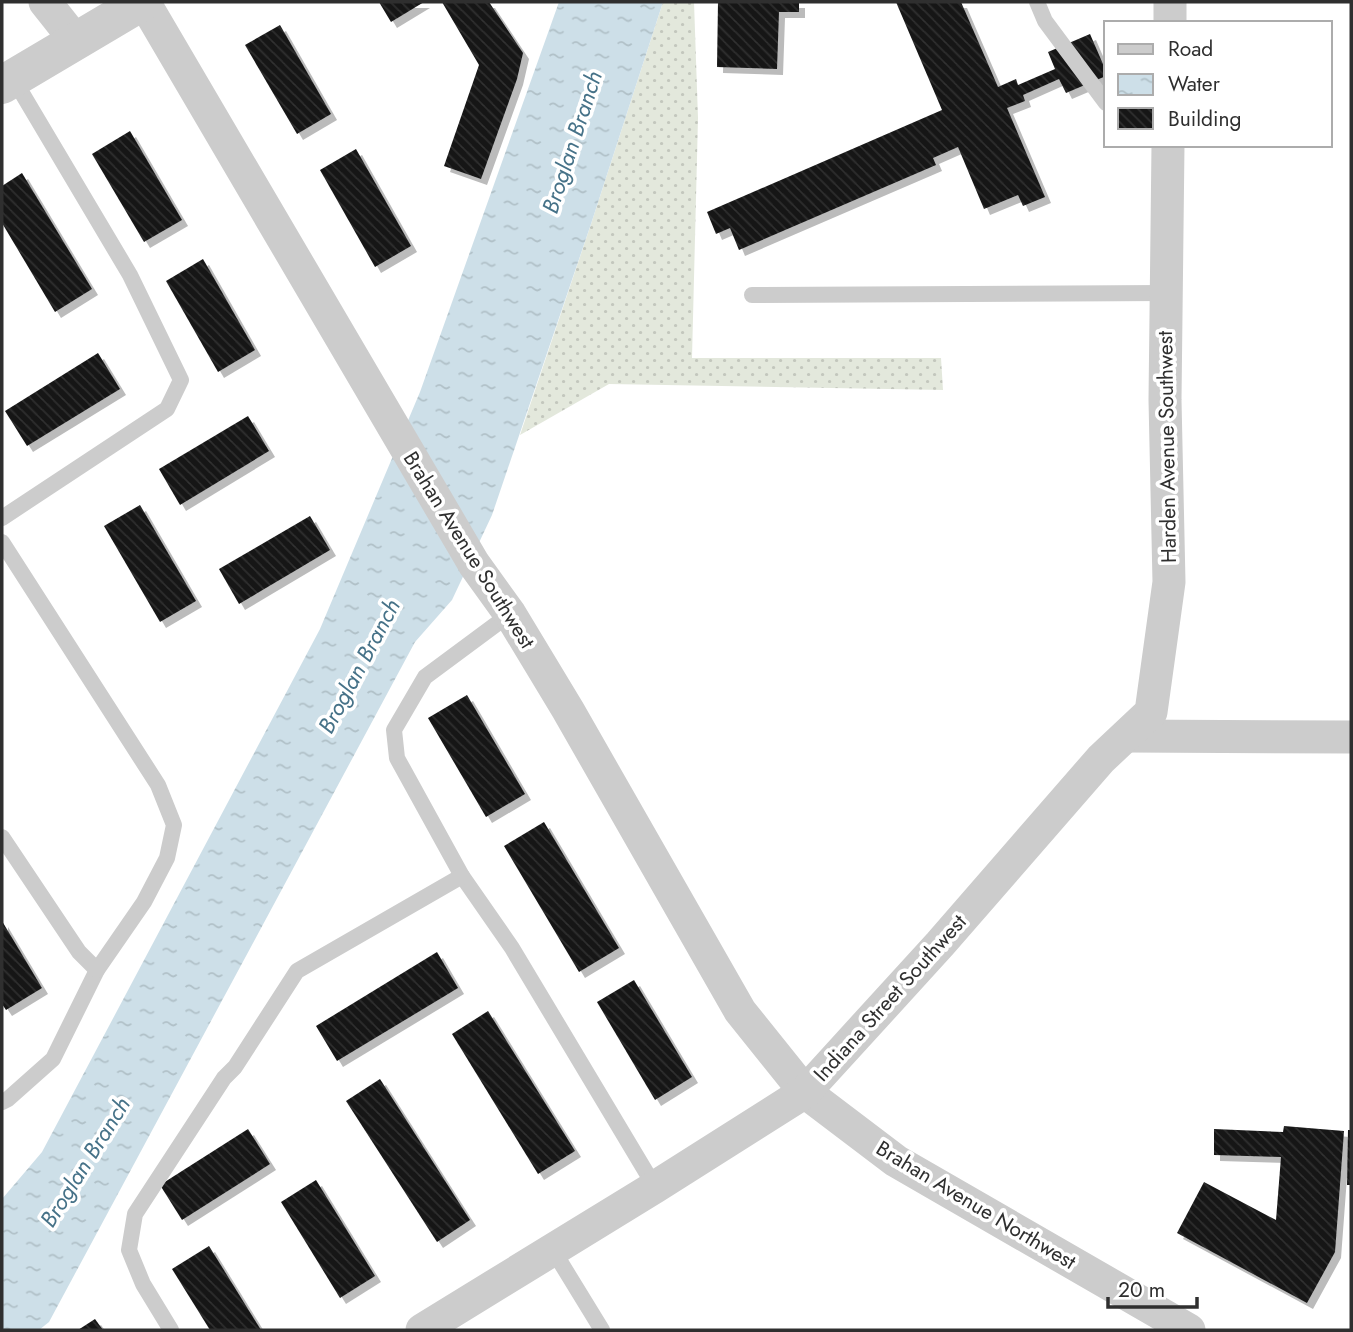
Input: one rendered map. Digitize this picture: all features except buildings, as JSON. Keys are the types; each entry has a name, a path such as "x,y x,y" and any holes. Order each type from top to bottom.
{"street":[{"path":"45,2 76,41"},
{"path":"7,81 143,2"},
{"name":"Brahan Avenue Southwest","path":"143,2 474,564 510,614 568,710 740,1011 805,1092"},
{"path":"1170,21 1171,2"},
{"name":"Harden Avenue Southwest","path":"1126,736 1151,712 1169,582 1165,400 1168,147"},
{"path":"1126,736 1351,737"},
{"name":"Indiana Street Southwest","path":"422,1330 805,1092 940,944 1101,759 1126,736"},
{"name":"Brahan Avenue Northwest","path":"805,1092 896,1161 1189,1330"}],"lane":[{"path":"1037,2 1045,21 1104,100"},
{"path":"2,518 167,409 181,380 130,275 7,81"},
{"path":"752,295 1166,293"},
{"path":"2,542 158,785 174,825 167,858 144,902 97,970 53,1059 2,1102"},
{"path":"510,614 425,677 394,730 397,758 463,876 512,948 655,1187"},
{"path":"2,837 79,952 97,970"},
{"path":"171,1330 143,1284 129,1250 136,1212 297,971 463,876"},
{"path":"553,1250 602,1330"}],"shaded area":[{"path":"663,2 694,2 698,118 692,358 941,358 943,390 609,384 520,435"}],"water":[{"name":"Broglan Branch","path":"559,2 663,2 492,515 452,600 415,642 49,1322 39,1330 2,1330 2,1199 42,1152 320,629 420,392"}]}
